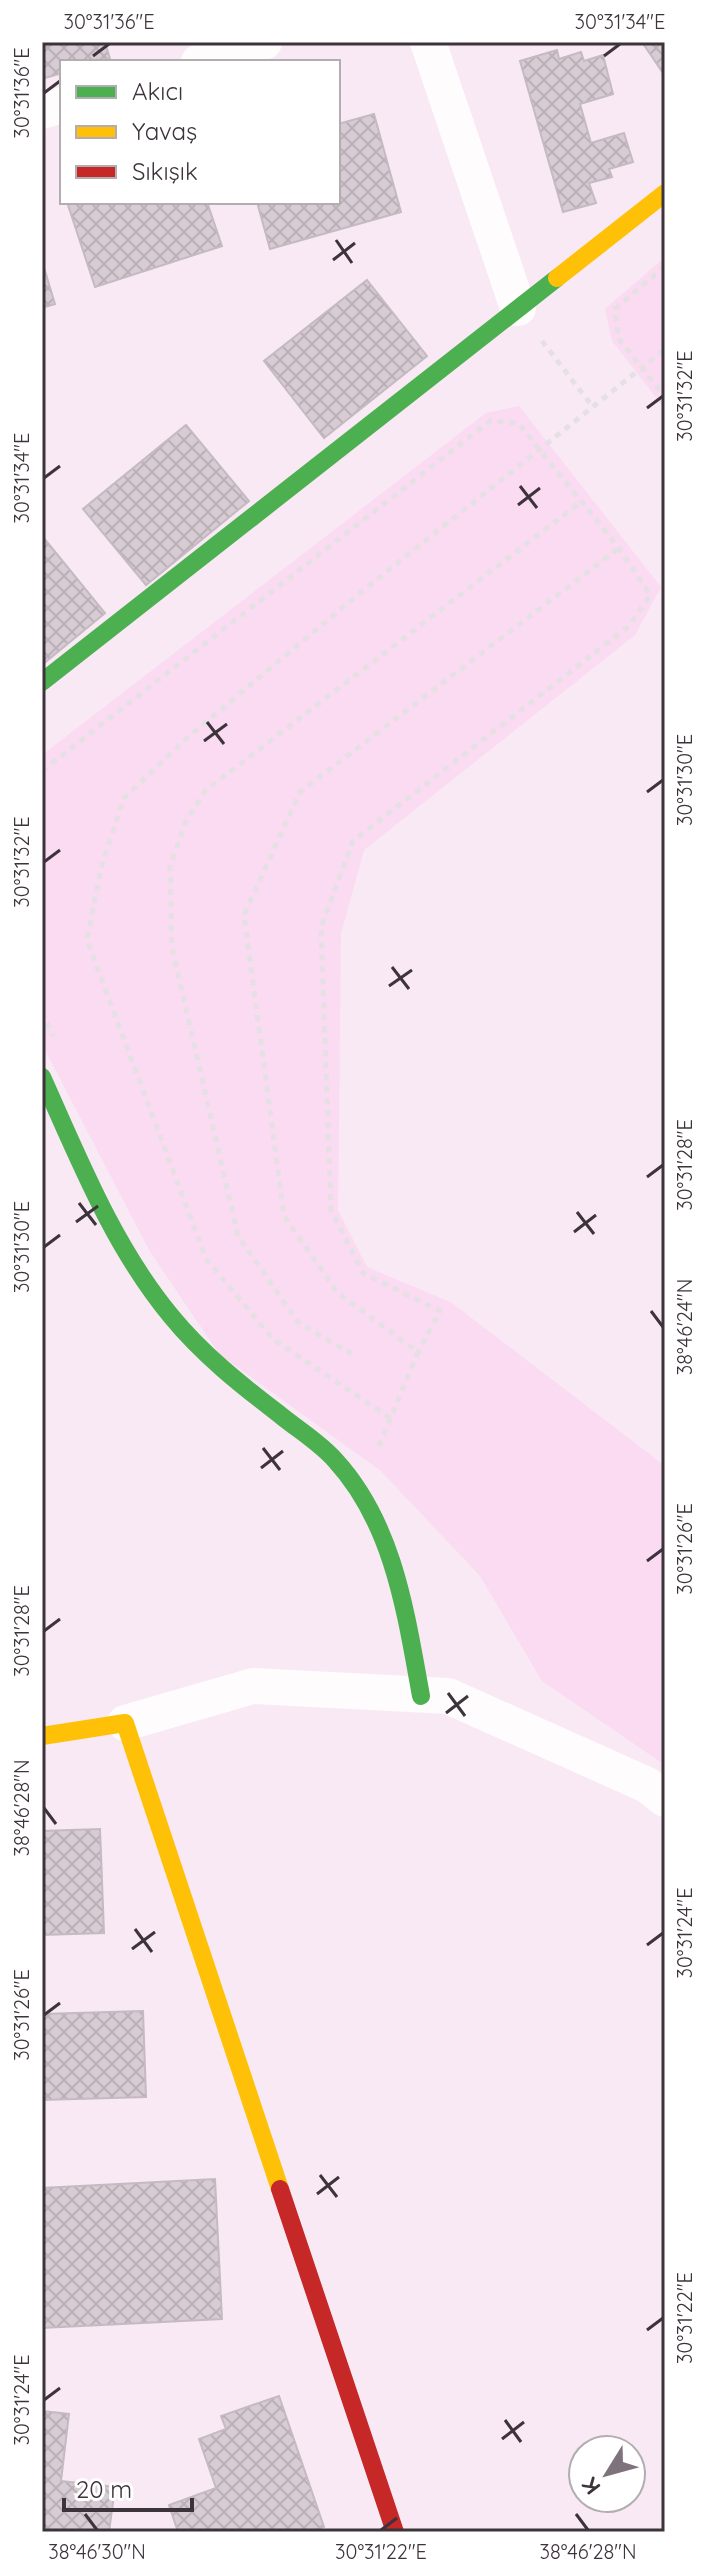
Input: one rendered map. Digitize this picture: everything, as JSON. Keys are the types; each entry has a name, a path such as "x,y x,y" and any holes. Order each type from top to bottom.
{"street":[{"path":"206,60 264,42"},
{"path":"428,42 518,308"},
{"path":"42,682 665,193"},
{"path":"42,1077 124,1253 147,1287 202,1350 333,1458 366,1500 377,1519 406,1614 421,1696"},
{"path":"42,1736 125,1723 253,1686 448,1696 647,1785 665,1799"},
{"path":"125,1723 395,2532"}],"path":[{"path":"665,266 615,309 618,338 665,397"},
{"path":"518,308 593,407"},
{"path":"390,1418 273,1339 206,1259 87,940 101,868 124,798 187,738 665,349"},
{"path":"42,771 490,421 518,423 619,548 650,595 629,626 353,841 321,927 331,1210 363,1273 440,1311 418,1352 377,1451 365,1443"},
{"path":"352,1354 298,1322 238,1236 172,948 170,867 185,823 205,791 581,502"},
{"path":"418,1352 338,1293 284,1216 244,915 300,792 619,548"},
{"path":"42,1012 56,1040"}],"shaded area":[{"path":"665,257 665,409 612,341 605,309"},
{"path":"519,406 661,587 635,635 364,850 341,934 338,1210 367,1267 452,1303 665,1466 665,1765 542,1681 480,1576 381,1471 219,1354 149,1250 42,1044 42,755 486,413"}],"building":[{"path":"42,42 105,42 110,59 60,60 60,74 42,79"},
{"path":"642,42 665,42 665,76"},
{"path":"557,50 559,59 581,52 584,61 603,55 613,94 580,104 591,143 624,133 633,162 609,169 612,177 589,183 596,203 563,212 520,61"},
{"path":"374,114 401,212 270,249 258,204 340,204 340,123"},
{"path":"68,204 208,204 222,246 95,287"},
{"path":"42,261 55,304 42,308"},
{"path":"367,280 427,356 324,438 264,361"},
{"path":"186,425 249,501 146,585 83,509"},
{"path":"42,538 105,613 42,665"},
{"path":"100,1829 104,1933 42,1935 42,1831"},
{"path":"143,2011 146,2097 42,2100 42,2014"},
{"path":"215,2179 222,2319 42,2328 42,2188"},
{"path":"279,2396 324,2527 310,2532 178,2532 169,2505 216,2488 199,2439 226,2429 221,2416"},
{"path":"42,2411 69,2414 61,2481 115,2487 109,2532 42,2532"}],"traffic: fast":[{"path":"42,682 557,278"},
{"path":"42,1077 114,1231 150,1289 171,1316 222,1368 329,1453 355,1485 371,1512 394,1571 421,1696"}],"traffic: slow":[{"path":"557,278 665,193"},
{"path":"42,1736 125,1723 280,2189"}],"traffic: jam":[{"path":"280,2189 395,2532"}]}
